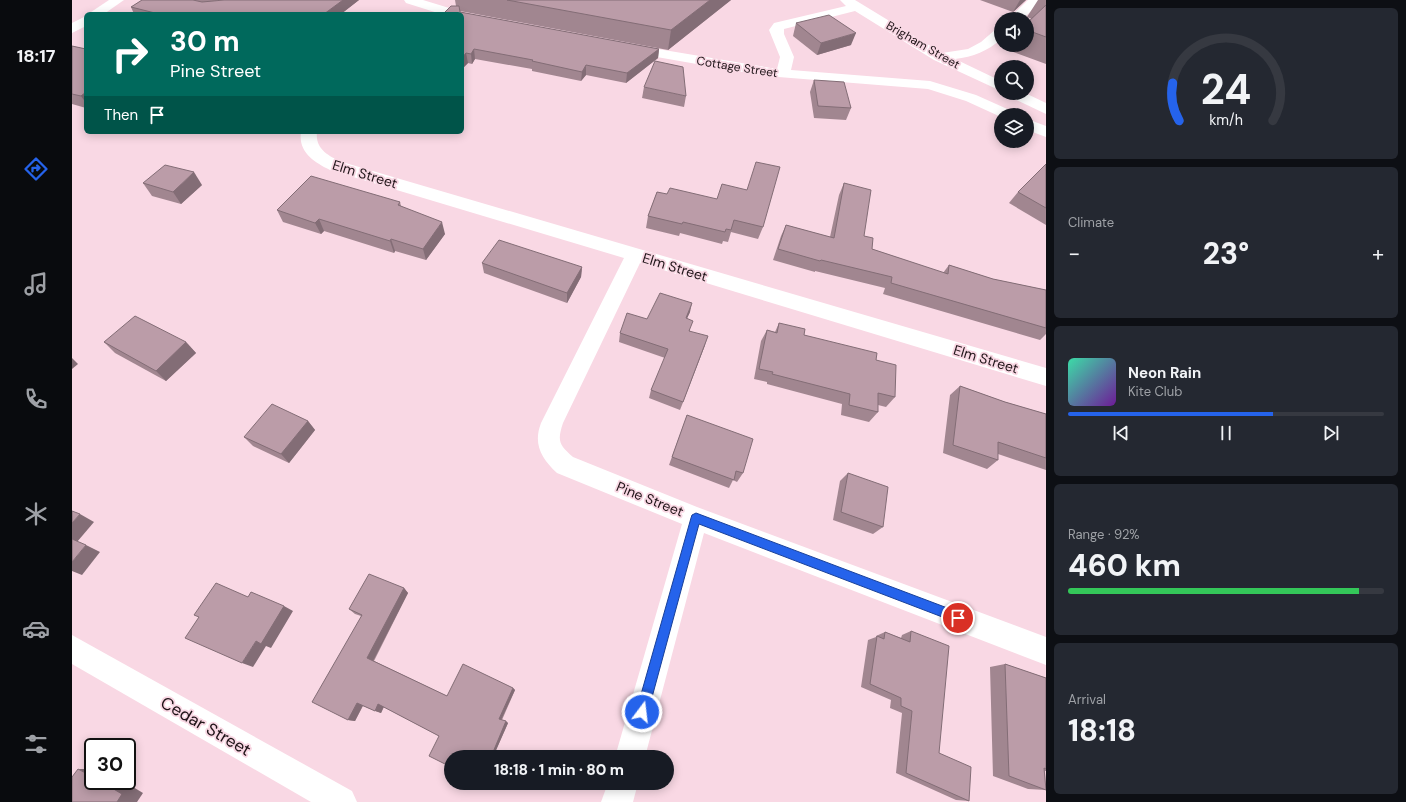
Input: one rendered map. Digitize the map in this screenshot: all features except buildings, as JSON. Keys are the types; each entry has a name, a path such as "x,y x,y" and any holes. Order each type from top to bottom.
{"street":[{"path":"98,12 118,0"},
{"path":"410,0 436,12"},
{"path":"1023,12 1036,0"},
{"path":"783,74 787,57 777,34 776,30 779,26 852,3"},
{"name":"Brigham Street","path":"852,3 939,57 994,84"},
{"path":"72,29 84,21"},
{"path":"939,57 976,51 986,46 994,39"},
{"name":"Cottage Street","path":"616,45 783,74 930,85 971,98 994,108"},
{"path":"1027,100 1046,109"},
{"path":"1034,127 1046,132"},
{"name":"Elm Street","path":"309,140 319,158 336,166 1046,377"},
{"name":"Pine Street","path":"635,255 552,423 548,434 548,446 555,457 565,465 696,518 1046,651"},
{"path":"632,750 696,518"},
{"name":"Cedar Street","path":"72,649 340,802"},
{"path":"617,802 621,790"}],"route":[{"path":"642,712 696,518 958,618"}]}
